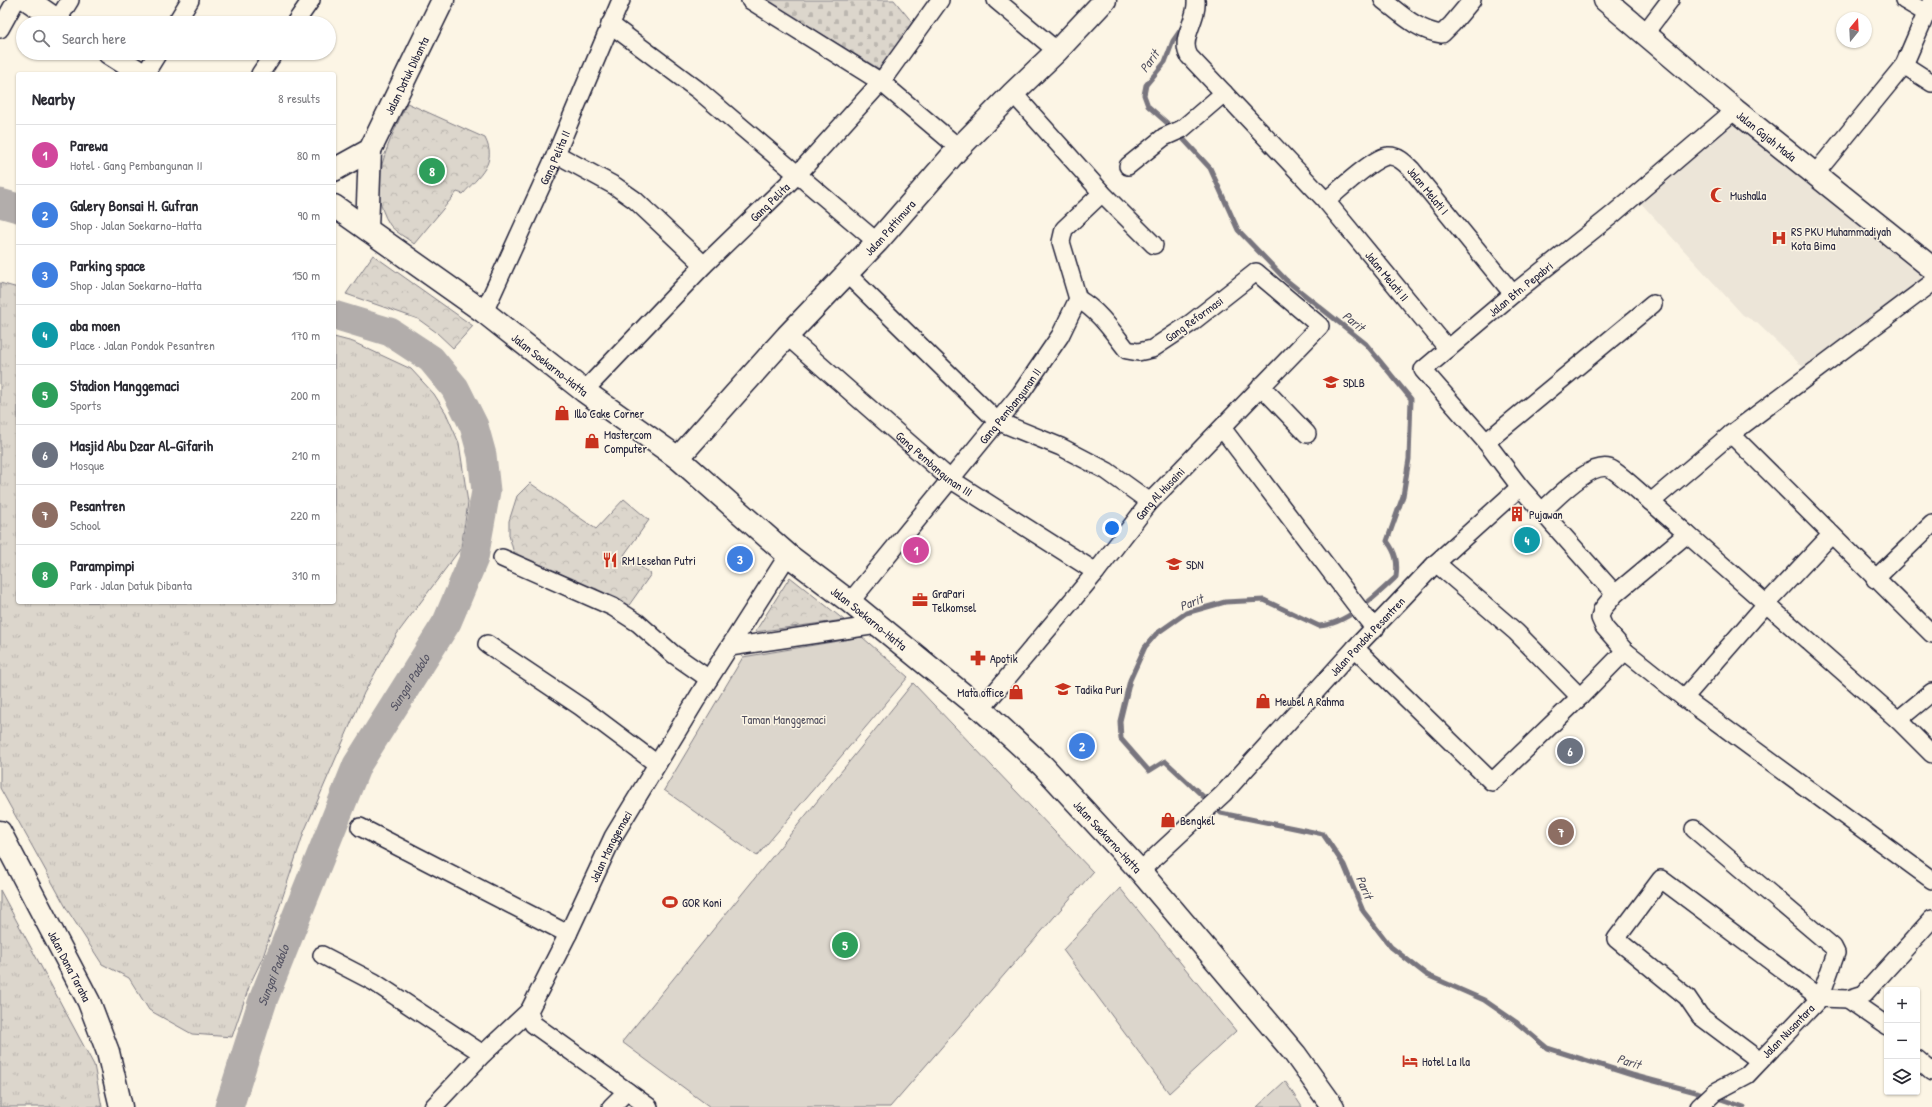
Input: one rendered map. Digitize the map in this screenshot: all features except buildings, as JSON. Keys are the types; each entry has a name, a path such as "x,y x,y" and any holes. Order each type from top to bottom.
{"main road":[{"path":"28,0 51,16"},
{"name":"Jalan Datuk Dibanta","path":"366,229 370,150 443,0"},
{"name":"Jalan Pattimura","path":"678,458 787,336 877,242 959,148 1057,51 1105,0"},
{"name":"Jalan Gajah Mada","path":"1605,0 1735,110 1932,268"},
{"path":"121,60 141,72"},
{"path":"336,169 370,150"},
{"name":"Jalan Soekarno-Hatta","path":"336,207 484,312 584,391 678,458 788,556 850,602 980,709 1043,766 1140,871 1295,1054 1333,1107"},
{"name":"Jalan Dana Taraha","path":"0,832 89,1002 108,1052 121,1107"}],"street":[{"path":"0,29 16,0"},
{"path":"62,16 70,0"},
{"path":"180,16 190,0"},
{"path":"300,16 311,0"},
{"name":"Gang Pelita II","path":"484,312 556,154 610,24 622,0"},
{"path":"750,0 882,82 959,148"},
{"name":"Gang Pelita","path":"584,391 704,265 797,175 882,82 940,0"},
{"path":"996,0 1057,51"},
{"name":"Jalan Melati II","path":"1196,0 1195,13 1185,41 1186,51 1326,202 1448,349"},
{"path":"1383,0 1419,27 1429,32 1442,34 1472,0"},
{"path":"1645,33 1670,0"},
{"path":"1815,174 1904,65 1928,14 1904,0"},
{"path":"610,24 698,90 877,242"},
{"path":"145,72 153,60"},
{"path":"261,72 269,60"},
{"path":"1904,65 1932,83"},
{"path":"1013,93 1102,193 1154,245"},
{"path":"1128,166 1164,137 1182,129 1224,93"},
{"name":"Jalan Btn. Pepabri","path":"1615,594 1520,487 1486,442 1423,370 1512,294 1612,215 1735,110"},
{"path":"556,154 625,193 704,265"},
{"name":"Jalan Melati I","path":"1326,202 1376,161 1388,156 1396,157 1412,170 1512,294"},
{"path":"1078,299 1060,242 1061,236 1064,229 1102,193"},
{"name":"Gang Reformasi","path":"1078,299 1090,306 1100,316 1127,350 1138,352 1152,349 1191,323 1256,272 1320,326"},
{"path":"847,274 997,421 1061,447 1107,470 1150,502"},
{"path":"1651,502 1730,434 1932,284"},
{"name":"Gang Pembangunan II","path":"850,602 1020,393 1060,336 1078,299"},
{"path":"1486,442 1653,304"},
{"name":"Gang Al Husaini","path":"980,709 1096,572 1150,502 1320,326"},
{"name":"Gang Pembangunan III","path":"787,336 950,479 1096,572"},
{"path":"1262,386 1307,434"},
{"path":"1222,428 1375,629"},
{"path":"1730,434 1932,634"},
{"path":"1542,511 1583,475 1601,467 1613,470 1898,720 1932,754"},
{"name":"Jalan Pondok Pesantren","path":"1140,871 1223,794 1436,563 1520,487"},
{"path":"1875,579 1932,524"},
{"path":"1687,534 1615,594 1602,610 1600,618 1610,636 1625,652 1684,698 1932,880"},
{"path":"1684,698 1766,604 1831,535"},
{"name":"Jalan Manggemaci","path":"529,1011 568,934 613,837 709,679 788,556"},
{"path":"502,558 613,607 638,623 673,654 709,679"},
{"path":"1436,563 1516,632 1580,697"},
{"path":"730,647 878,625"},
{"path":"487,644 581,707 657,764"},
{"path":"1356,648 1492,782 1625,652"},
{"path":"1898,720 1932,692"},
{"path":"360,827 568,934"},
{"path":"1694,829 1833,946 1836,952 1835,959 1820,998 1661,879 1616,939 1687,997 1700,1016 1760,1061"},
{"name":"Jalan Nusantara","path":"1699,1107 1715,1092 1747,1075 1820,998 1848,999 1864,994 1932,919"},
{"path":"322,955 374,982 483,1054"},
{"path":"1848,999 1884,1024"},
{"path":"433,1107 483,1054 529,1011 533,1024 649,1107"},
{"path":"1920,1062 1932,1072"},
{"path":"612,1107 627,1091"}],"shaded area":[{"name":"RS PKU Muhammadiyah Kota Bima","path":"1735,118 1932,276 1806,370 1757,323 1743,315 1638,200"}],"green space":[{"path":"766,0 894,0 912,22 881,70"},
{"path":"407,103 485,138 489,155 485,169 480,175 463,194 457,192 414,244 390,225 383,210 379,195 379,179 382,163"},
{"path":"373,255 473,326 453,348 436,332 418,319 346,294"},
{"path":"0,283 16,287 16,604 336,604 336,338 353,342 411,369 434,394 446,413 459,443 468,503 461,548 397,634 364,693 304,832 263,957 250,984 232,1037 192,1034 149,1010 129,978 102,964 68,911 0,788"},
{"path":"530,483 596,529 624,499 649,520 624,555 651,574 627,608 521,564 513,550 509,535 509,521 517,496"},
{"path":"790,577 844,620 755,632"},
{"name":"Taman Manggemaci","path":"862,637 908,677 757,856 664,790 743,657"},
{"path":"913,683 1093,872 890,1107 710,1107 622,1042"},
{"path":"1120,888 1236,1031 1169,1093 1063,950"},
{"path":"0,890 94,1065 102,1107 0,1107"},
{"path":"1285,1081 1302,1107 1257,1107"}],"waterway":[{"name":"Parit","path":"1182,28 1173,41 1165,62 1146,85 1144,95 1148,106 1175,130 1210,168 1238,230 1286,280 1366,344 1411,399 1409,459 1403,496 1387,541 1396,558 1396,577 1380,592 1350,615 1329,624 1319,626 1264,600 1225,602 1186,613 1156,634 1145,647 1130,680 1120,721 1121,739 1149,771 1165,761 1221,813 1323,834 1344,865 1363,911 1391,947 1427,975 1484,1000 1516,1022 1547,1048 1632,1075 1707,1095"},
{"name":"Sungai Padolo","path":"0,203 16,207"},
{"name":"Sungai Padolo","path":"229,1107 263,1000 357,765 447,622 474,558 486,491 482,455 474,426 455,388 431,359 390,332 336,316"},
{"name":"Parit","path":"1715,1097 1744,1107"}],"place":[{"name":"Parampimpi","path":"432,171"},
{"name":"Mushalla","path":"1718,195"},
{"name":"RS PKU Muhammadiyah Kota Bima","path":"1779,238"},
{"name":"SDLB","path":"1331,382"},
{"name":"Illo Cake Corner","path":"562,413"},
{"name":"Mastercom Computer","path":"592,441"},
{"name":"Pujawan","path":"1517,514"},
{"name":"aba moen","path":"1527,540"},
{"name":"Parewa","path":"916,550"},
{"name":"Parking space","path":"740,559"},
{"name":"RM Lesehan Putri","path":"610,560"},
{"name":"SDN","path":"1174,564"},
{"name":"GraPari Telkomsel","path":"920,600"},
{"name":"Apotik","path":"978,658"},
{"name":"Tadika Puri","path":"1063,689"},
{"name":"Mata office","path":"1016,692"},
{"name":"Meubel A Rahma","path":"1263,701"},
{"name":"Galery Bonsai H. Gufran","path":"1082,746"},
{"name":"Masjid Abu Dzar Al-Gifarih","path":"1570,751"},
{"name":"Bengkel","path":"1168,820"},
{"name":"Pesantren","path":"1561,832"},
{"name":"GOR Koni","path":"670,902"},
{"name":"Stadion Manggemaci","path":"845,945"},
{"name":"Hotel La Ila","path":"1410,1061"}]}
